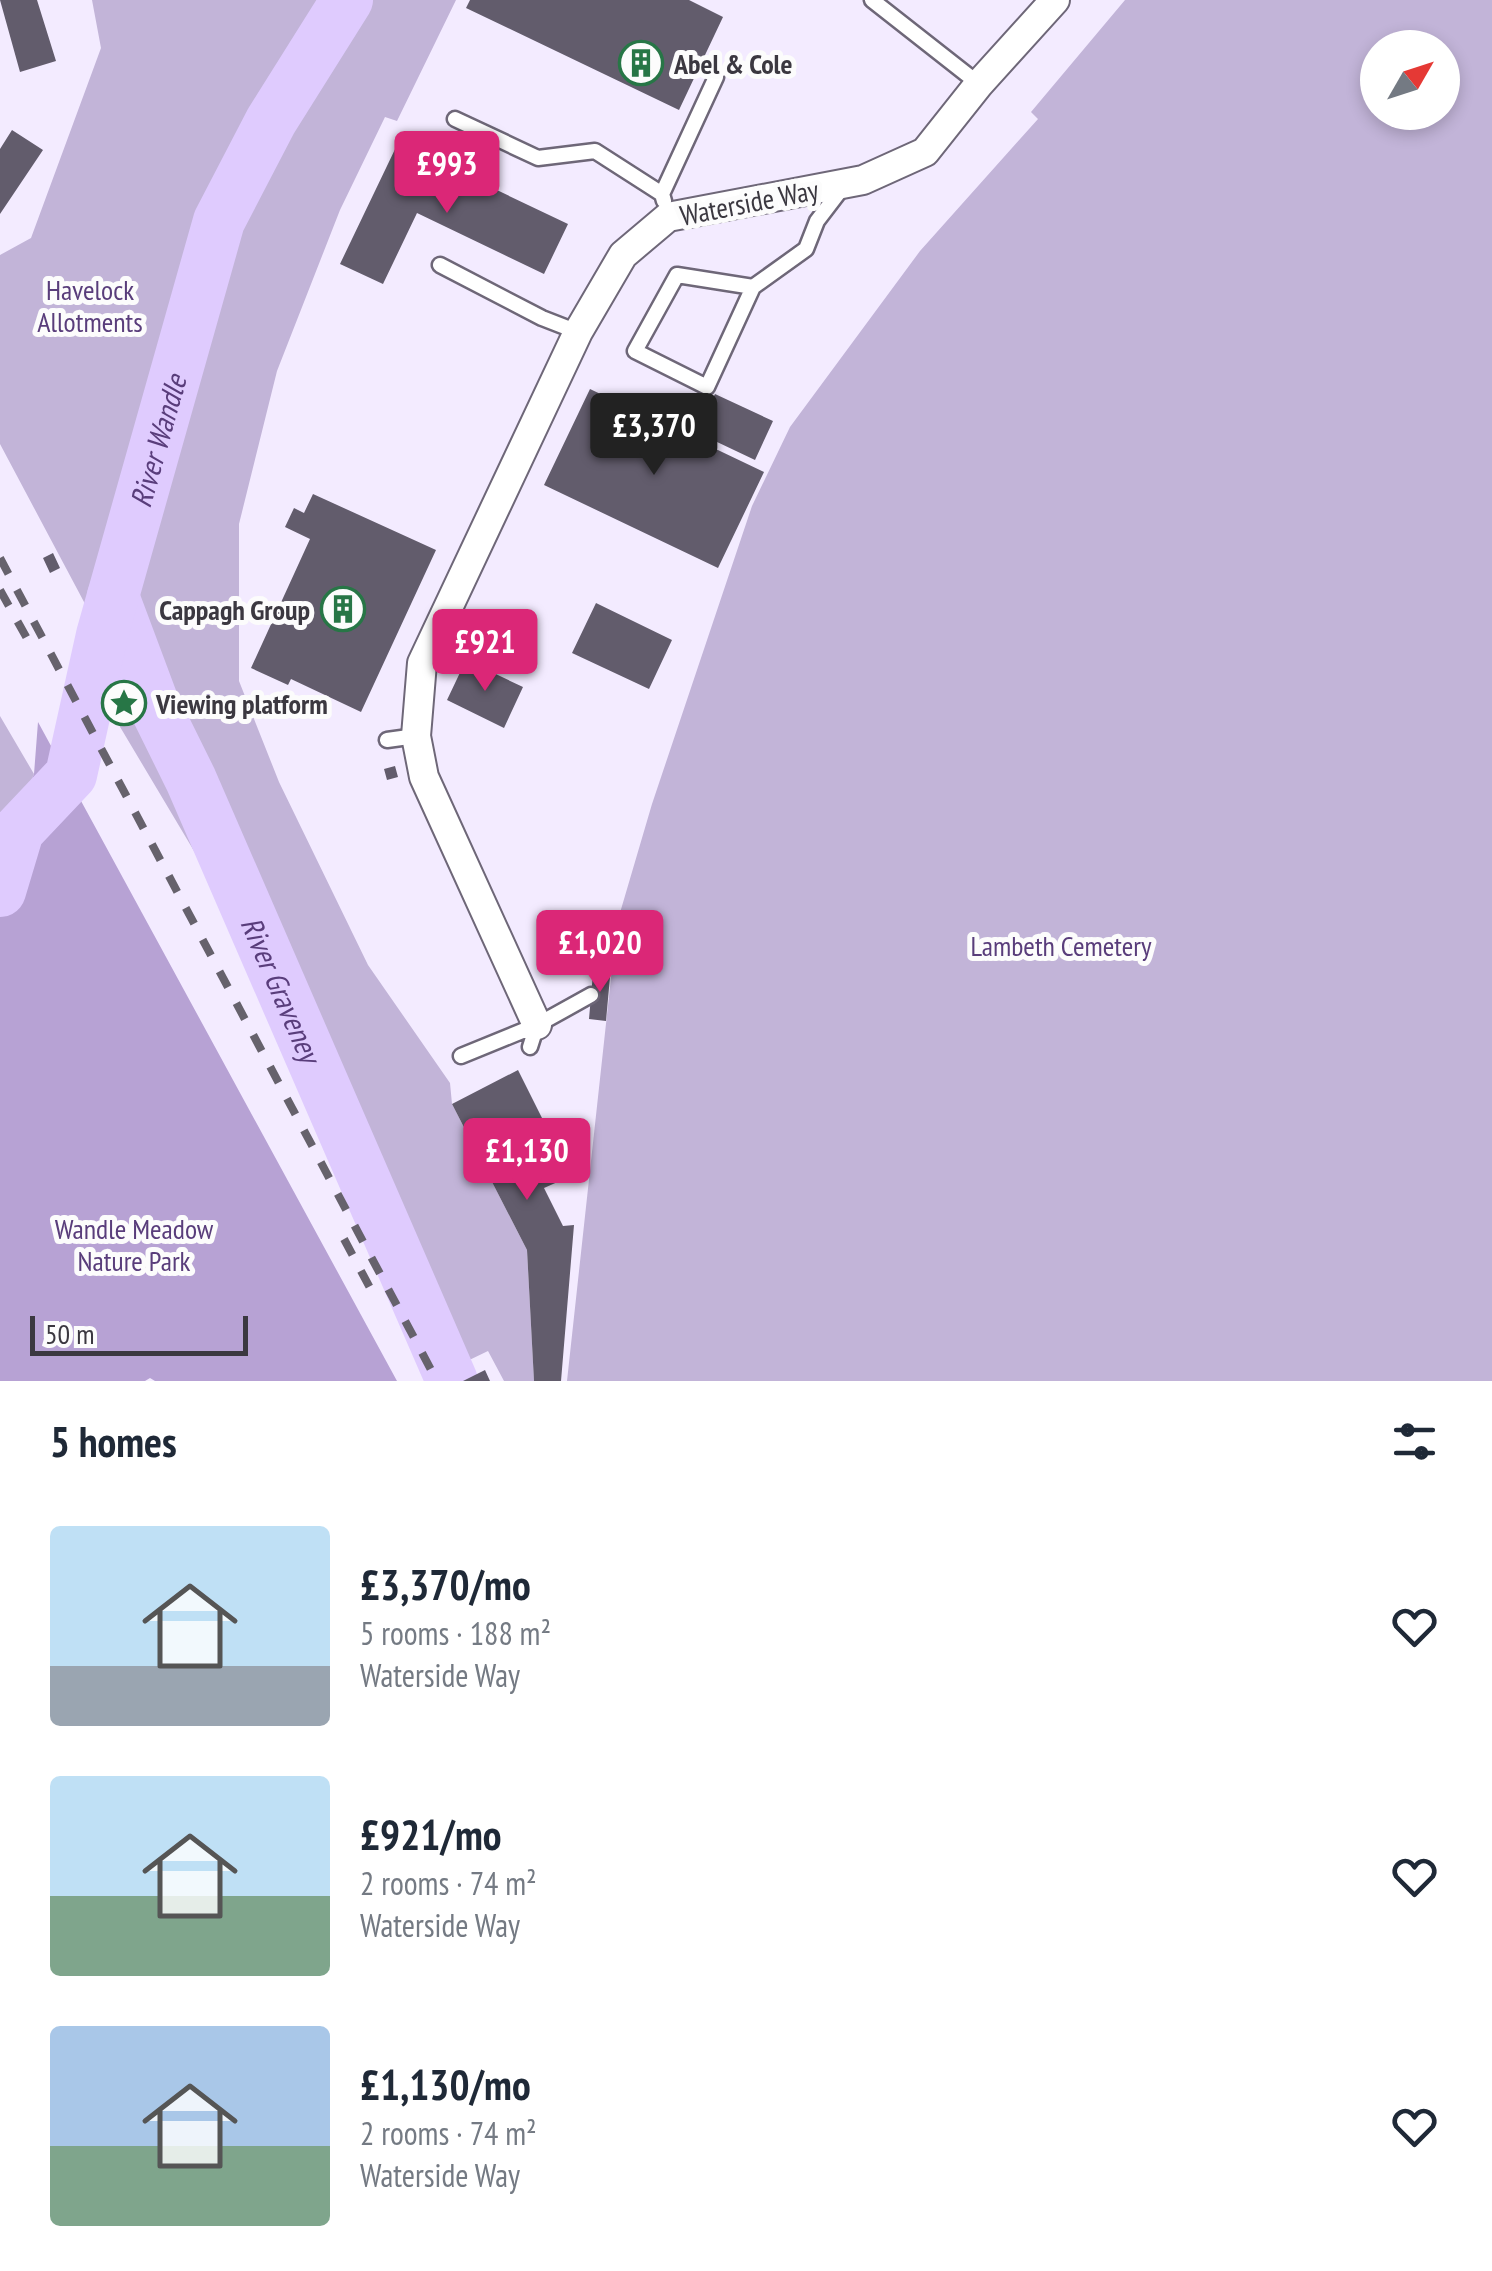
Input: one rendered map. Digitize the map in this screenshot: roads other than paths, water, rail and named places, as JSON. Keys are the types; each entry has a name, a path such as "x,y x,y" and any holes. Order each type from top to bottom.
{"street":[{"name":"Waterside Way","path":"533,1036 424,778 416,736 422,662 578,332 623,255 665,206 846,183 899,166 926,152 979,84 1055,0"}],"lane":[{"path":"872,0 979,84"},
{"path":"455,119 538,158 595,151 665,206 716,77"},
{"path":"753,287 677,276 635,352 707,387 753,287 806,249 817,221 846,183"},
{"path":"440,265 542,318 578,332"},
{"path":"386,740 416,736"},
{"path":"461,1056 533,1036 591,996"}],"waterway":[{"name":"River Wandle","path":"0,891 18,831 71,775 102,635 219,221 271,121 347,0"},
{"name":"River Graveney","path":"113,596 153,703 191,780 452,1381"}],"railway":[{"path":"0,558 437,1381"},
{"path":"0,590 29,642"},
{"path":"344,1239 377,1301"}],"place":[{"name":"Abel & Cole","path":"641,63"},
{"name":"Cappagh Group","path":"343,609"},
{"name":"Viewing platform","path":"124,703"}],"park label":[{"name":"Havelock Allotments","path":"90,305"},
{"name":"Lambeth Cemetery","path":"1061,945"},
{"name":"Wandle Meadow Nature Park","path":"134,1244"}]}
